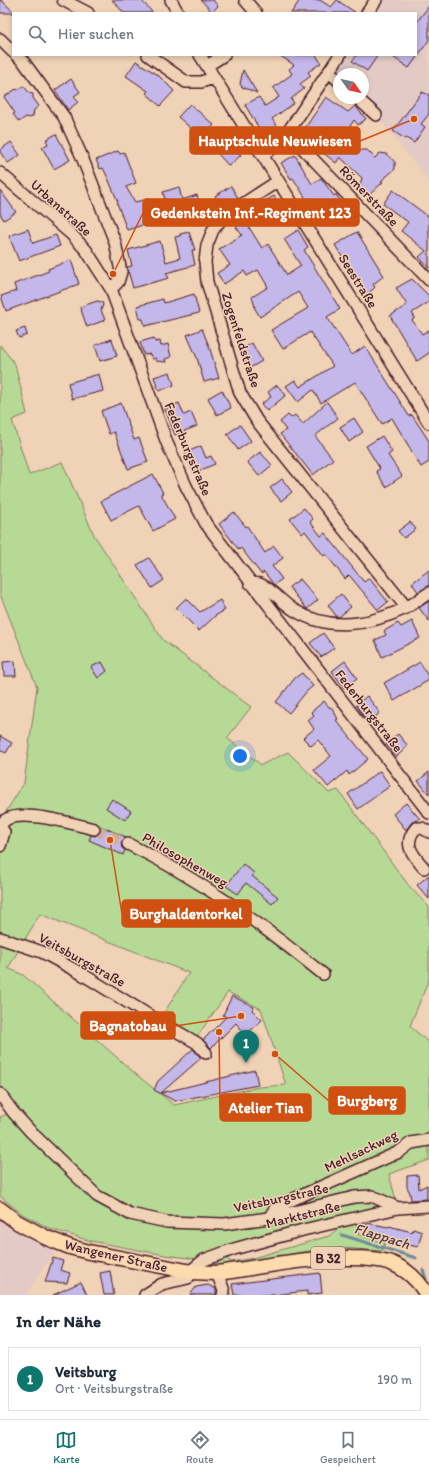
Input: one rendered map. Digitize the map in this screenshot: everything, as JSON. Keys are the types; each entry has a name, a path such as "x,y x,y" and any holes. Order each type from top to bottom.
{"main road":[{"name":"Wangener Straße","path":"0,1209 17,1222 47,1238 70,1247 192,1272"},
{"name":"B 32","path":"192,1272 217,1273 320,1259 368,1258 390,1263 406,1272 422,1286 427,1295"}],"street":[{"path":"63,0 86,12"},
{"path":"171,0 177,12"},
{"path":"245,0 255,12"},
{"path":"368,12 376,0"},
{"path":"0,39 12,51"},
{"path":"17,56 64,117 82,157 114,242 121,272 118,282 111,289"},
{"path":"149,56 186,82 201,82 214,78"},
{"name":"Seestraße","path":"201,56 429,423"},
{"path":"207,66 222,56"},
{"path":"262,155 281,142 339,56"},
{"path":"329,72 333,76"},
{"path":"364,104 376,115"},
{"name":"Römerstraße","path":"288,133 429,280"},
{"name":"Urbanstraße","path":"0,173 71,234 86,250 111,289"},
{"name":"Zogenfeldstraße","path":"278,181 223,217 213,230 207,245 204,262 209,290 240,393 257,421 406,607"},
{"name":"Federburgstraße","path":"111,289 166,443 206,524 429,813"},
{"path":"250,582 262,585 293,610 307,617 331,624 360,623 373,620 406,607 429,593"},
{"path":"0,846 4,832 0,826 7,819 23,816 60,820 94,829"},
{"path":"424,868 413,855 409,839 416,828 422,828 429,832"},
{"name":"Philosophenweg","path":"128,844 177,870 235,907 287,945 323,974"},
{"name":"Veitsburgstraße","path":"0,938 42,952 82,974 192,1040 206,1053"},
{"name":"Veitsburgstraße","path":"0,1094 13,1112 31,1132 97,1196 130,1214 167,1222 224,1224 269,1218 354,1197 372,1196 398,1208"},
{"name":"Mehlsackweg","path":"269,1218 276,1207 399,1152 411,1143 429,1140"},
{"name":"Marktstraße","path":"145,1295 162,1284 188,1278 194,1268 204,1260 234,1249 303,1230 398,1208 429,1206"},
{"path":"217,1273 224,1291 223,1295"}],"shaded area":[{"path":"376,0 429,0 429,182 368,104 369,104 369,68 333,68 333,73 329,72 339,56 417,56 417,12 368,12"},
{"path":"0,1209 59,1245 25,1295 0,1295"}],"green space":[{"path":"0,345 15,364 27,414 12,420 29,475 62,462 94,535 163,640 251,707 227,738 261,765 288,752 329,793 338,790 409,886 429,907 429,979 410,1026 429,1043 429,1160 389,1174 398,1208 205,1260 165,1255 91,1241 51,1229 22,1214 0,1196 0,1117 13,1112 0,1094 0,821 24,783 37,687 0,594","holes":["40,914 189,973 162,1016 196,1038 228,992 261,1009 286,1085 259,1087 174,1105 138,1076 23,975 8,968"]},
{"path":"356,1222 359,1235 385,1243 382,1251 342,1248 302,1252 218,1268 214,1265 226,1258 231,1262 253,1258 329,1236 341,1226"}],"building":[{"path":"0,0 14,12 12,13 0,13"},
{"path":"112,0 141,0 152,12 123,12"},
{"path":"201,0 213,0 218,6 212,12"},
{"path":"300,0 320,0 331,7 337,0 355,12 292,12"},
{"path":"429,6 429,40 409,68 391,56 417,56 417,22"},
{"path":"280,56 317,56 321,63 308,72 311,76 300,84 304,89 291,99 294,103 272,119 280,131 266,140 245,105 259,97 265,106 279,97 273,88 292,74 289,69 294,65"},
{"path":"356,56 377,56 369,68 362,68 352,61"},
{"path":"136,61 158,75 174,91 160,106 146,93 148,91 126,76"},
{"path":"243,70 257,93 242,87 240,84"},
{"path":"71,79 80,92 74,96 78,102 68,110 55,90"},
{"path":"24,86 29,93 33,94 33,98 39,106 34,110 33,116 30,118 26,117 19,122 13,114 15,113 4,97 16,89 17,90"},
{"path":"422,92 429,95 429,114 421,124 425,127 414,143 393,131"},
{"path":"326,97 333,102 333,104 336,104 348,112 355,106 366,119 358,125 354,120 339,144 356,154 361,150 367,150 375,158 380,153 386,154 395,162 395,169 381,181 383,182 367,197 359,188 362,178 340,157 336,163 321,151 325,145 303,131"},
{"path":"190,104 214,125 202,138 178,117"},
{"path":"56,134 70,160 54,169 42,147 48,144 46,140"},
{"path":"225,138 241,155 229,166 217,153 222,149 218,145"},
{"path":"11,142 20,155 8,163 0,150"},
{"path":"118,151 120,154 124,152 136,183 126,187 135,202 148,199 155,221 127,230 117,203 118,202 107,176 103,168 100,169 96,160"},
{"path":"295,155 312,184 321,178 334,196 336,194 347,212 327,226 326,224 323,226 293,178 291,179 281,163"},
{"path":"231,186 238,198 222,207 215,196"},
{"path":"179,187 182,200 197,195 202,212 187,216 180,226 179,218 174,220 170,206 167,207 163,192"},
{"path":"0,190 16,212 4,220 0,214"},
{"path":"393,190 429,217 429,268 419,257 426,251 401,231 408,222 383,204"},
{"path":"274,196 285,216 269,226 257,206"},
{"path":"245,221 262,248 268,244 287,275 301,266 284,239 298,230 308,247 304,250 340,309 327,317 352,355 365,346 409,416 412,415 429,441 429,462 421,467 392,418 382,424 355,382 321,403 313,390 298,402 286,386 295,380 300,387 333,366 310,332 283,349 271,330 308,308 298,292 260,317 254,307 252,297 268,287 258,270 247,276 244,271 224,284 217,273 230,265 219,249 242,235 236,227"},
{"path":"28,229 33,243 56,235 60,246 19,261 9,236"},
{"path":"189,232 195,250 192,250 195,265 166,273 169,278 133,288 127,267 132,266 128,250 160,241 166,262 180,258 175,237"},
{"path":"357,232 384,276 373,284 375,287 366,296 335,245"},
{"path":"71,260 79,284 6,311 1,296 16,291 14,284 49,271 48,269"},
{"path":"412,279 429,296 429,302 412,313 415,318 412,320 422,334 429,330 429,353 417,361 390,316 407,305 396,288"},
{"path":"194,294 199,313 145,326 143,319 140,319 137,306 163,299 164,303"},
{"path":"97,301 102,302 103,305 101,310 105,320 87,327 80,307"},
{"path":"25,328 27,335 19,338 16,331"},
{"path":"202,329 219,378 204,382 197,358 187,335"},
{"path":"154,338 155,342 160,341 161,346 168,344 171,357 165,359 166,362 156,361 156,358 152,359 150,354 144,355 140,342"},
{"path":"112,339 117,356 100,361 95,345"},
{"path":"252,343 262,361 250,368 239,351"},
{"path":"170,372 174,385 159,391 154,377"},
{"path":"99,374 103,391 72,399 68,383"},
{"path":"277,385 286,395 267,411 261,404 271,397 268,392"},
{"path":"222,390 231,408 217,415 208,398"},
{"path":"327,402 338,418 315,436 333,459 313,475 280,434 286,430 280,422 288,415 291,418 295,415 303,424"},
{"path":"121,403 134,440 139,438 148,462 128,469 114,432 109,434 101,411"},
{"path":"179,403 184,415 191,412 197,426 175,435 165,409"},
{"path":"354,418 363,432 349,442 340,427"},
{"path":"240,425 251,441 238,450 227,434"},
{"path":"382,436 392,452 388,455 402,476 386,487 376,471 380,469 366,446"},
{"path":"201,446 206,458 211,456 215,464 194,473 185,453"},
{"path":"260,452 272,465 259,476 247,462"},
{"path":"153,474 163,493 161,494 175,519 153,531 139,506 111,520 101,501"},
{"path":"282,479 292,492 281,501 270,488"},
{"path":"304,508 313,519 310,522 321,536 325,533 364,582 369,578 388,602 378,610 349,575 345,579 326,554 324,556 305,531 302,534 290,519"},
{"path":"234,512 246,527 247,526 265,553 274,546 283,558 272,566 282,579 274,585 264,572 261,574 241,548 239,550 219,524"},
{"path":"410,522 416,529 404,538 398,531"},
{"path":"149,558 164,580 152,588 137,565"},
{"path":"429,570 429,586 418,592 412,583"},
{"path":"300,579 318,600 307,609 289,587"},
{"path":"341,594 351,607 337,617 328,605"},
{"path":"186,598 200,612 220,600 225,610 215,616 199,631 176,608"},
{"path":"429,601 429,621 419,608"},
{"path":"412,621 420,638 382,657 375,640 386,635 384,631 398,623 401,627"},
{"path":"323,633 334,648 321,657 310,643"},
{"path":"15,661 16,676 4,676 3,662"},
{"path":"345,661 357,678 344,688 332,671"},
{"path":"102,662 107,671 98,678 91,667"},
{"path":"420,662 429,680 394,701 384,683"},
{"path":"302,673 313,686 289,713 276,702 295,678"},
{"path":"367,696 380,713 368,722 356,705"},
{"path":"324,701 329,707 332,708 338,719 336,720 368,759 349,775 347,771 328,787 314,770 331,756 318,740 311,746 303,738 314,729 308,720 314,715 311,712"},
{"path":"398,734 408,746 396,757 386,744"},
{"path":"0,736 12,743 6,753 0,750"},
{"path":"380,771 390,786 358,809 348,794"},
{"path":"429,772 429,794 418,781"},
{"path":"112,799 131,811 125,820 106,808"},
{"path":"406,803 420,819 412,822 406,830 393,814"},
{"path":"100,826 126,837 121,844 122,848 125,850 123,855 89,840 91,835 95,836 99,834 101,830"},
{"path":"243,864 254,873 252,876 278,897 272,904 246,883 238,894 226,886"},
{"path":"429,875 429,899 417,885"},
{"path":"232,996 254,1007 252,1010 262,1020 246,1035 236,1023 211,1048 203,1040 226,1017 223,1015"},
{"path":"193,1049 201,1058 161,1093 255,1070 258,1085 175,1101 154,1090 158,1081"},
{"path":"418,1175 419,1189 427,1185 427,1199 411,1200 407,1187 407,1176"},
{"path":"367,1223 389,1226 412,1232 413,1229 422,1232 418,1247 391,1241 391,1238 365,1232"},
{"path":"53,1258 63,1261 60,1270 70,1273 67,1283 45,1282"},
{"path":"110,1271 114,1295 104,1295 100,1273"},
{"path":"320,1273 322,1293 307,1295 307,1291 273,1295 234,1295 232,1284"},
{"path":"81,1282 87,1295 53,1295"},
{"path":"208,1285 216,1289 216,1295 190,1295 196,1287"}],"waterway":[{"name":"Flappach","path":"342,1235 416,1258"},
{"name":"Flappach","path":"423,1270 426,1279"}],"tunnel":[{"path":"94,829 128,844"}],"place":[{"name":"Hauptschule Neuwiesen","path":"414,119"},
{"name":"Gedenkstein Inf.-Regiment 123","path":"113,274"},
{"name":"Burghaldentorkel","path":"110,840"},
{"name":"Bagnatobau","path":"241,1016"},
{"name":"Atelier Tian","path":"219,1032"},
{"name":"Burgberg","path":"275,1054"},
{"name":"Veitsburg","path":"246,1063"}]}
